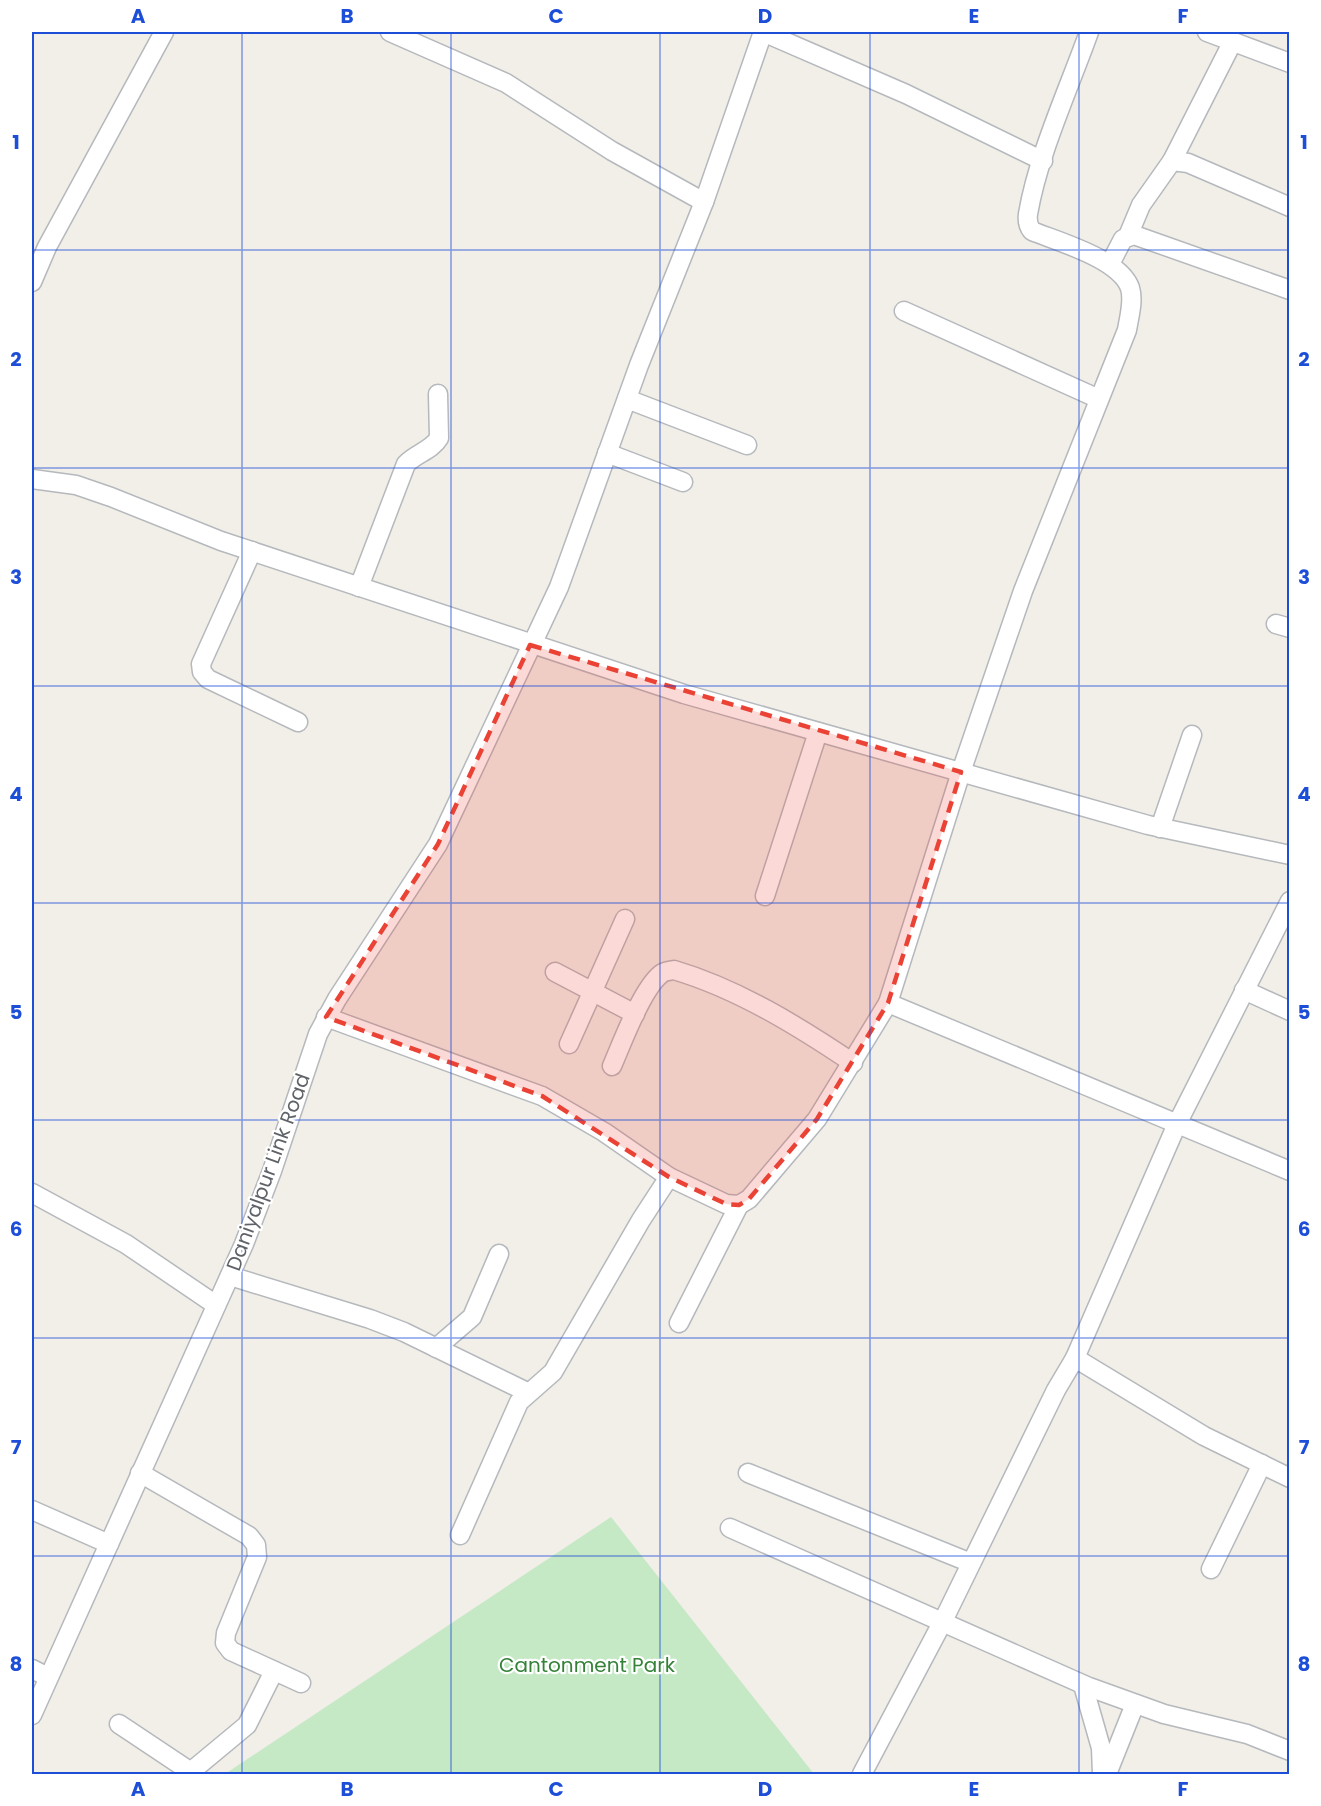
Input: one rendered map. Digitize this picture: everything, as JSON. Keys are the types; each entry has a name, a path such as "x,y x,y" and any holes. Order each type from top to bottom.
{"street":[{"path":"32,282 39,244 164,32"},
{"path":"390,32 506,83 612,151 704,202"},
{"path":"763,32 906,94 1043,161"},
{"name":"Daniyalpur Link Road","path":"32,1715 230,1275 272,1171 318,1034 326,1017 438,844 559,587 627,399 704,202 763,32"},
{"path":"326,1017 542,1096 604,1132 669,1177 726,1204 738,1205 749,1199 796,1147 853,1063 888,1003 961,772 1023,591 1126,330 1130,311 1130,288 1110,264 1032,231 1028,225 1028,214 1043,161 1089,32"},
{"path":"1207,32 1290,63"},
{"path":"1110,264 1123,239 1128,236 1141,205 1172,160 1232,43"},
{"path":"1172,160 1188,163 1290,207"},
{"path":"1128,236 1146,238 1290,290"},
{"path":"904,311 1099,399"},
{"path":"359,587 405,464 412,457 436,444 439,438 438,394"},
{"path":"627,399 747,445"},
{"path":"607,453 683,482"},
{"path":"32,479 84,488 252,551 530,645 684,694 1160,828 1290,855"},
{"path":"252,551 201,664 202,672 208,679 298,722"},
{"path":"765,896 818,732"},
{"path":"1160,828 1192,735"},
{"path":"862,1774 944,1621 1056,1390 1075,1358 1176,1124 1290,902"},
{"path":"568,1044 625,920"},
{"path":"612,1066 635,1014 654,981 662,972 674,970 750,1003 808,1032 853,1063"},
{"path":"555,972 635,1014"},
{"path":"1244,990 1290,1011"},
{"path":"888,1003 1290,1171"},
{"path":"460,1535 519,1402 527,1392 553,1372 641,1220 669,1177"},
{"path":"32,1193 126,1244 216,1305"},
{"path":"679,1323 738,1205"},
{"path":"436,1348 472,1317 499,1254"},
{"path":"230,1275 370,1319 527,1392"},
{"path":"1075,1358 1204,1436 1290,1478"},
{"path":"1211,1569 1262,1464"},
{"path":"140,1473 249,1536 256,1545 257,1557 226,1633 225,1643 231,1651 301,1683"},
{"path":"748,1473 971,1563"},
{"path":"32,1510 109,1544"},
{"path":"730,1528 944,1621 1083,1685 1135,1704 1247,1734 1290,1751"},
{"path":"32,1669 48,1677"},
{"path":"119,1724 189,1773 247,1725 274,1671"},
{"path":"1083,1685 1101,1748 1102,1774"},
{"path":"1107,1774 1135,1704"}],"highlighted area":[{"path":"530,645 961,772 888,1003 817,1119 749,1199 739,1205 726,1204 669,1177 542,1096 326,1017 438,844"}],"green space":[{"name":"Cantonment Park","path":"611,1517 814,1774 225,1774"}]}
